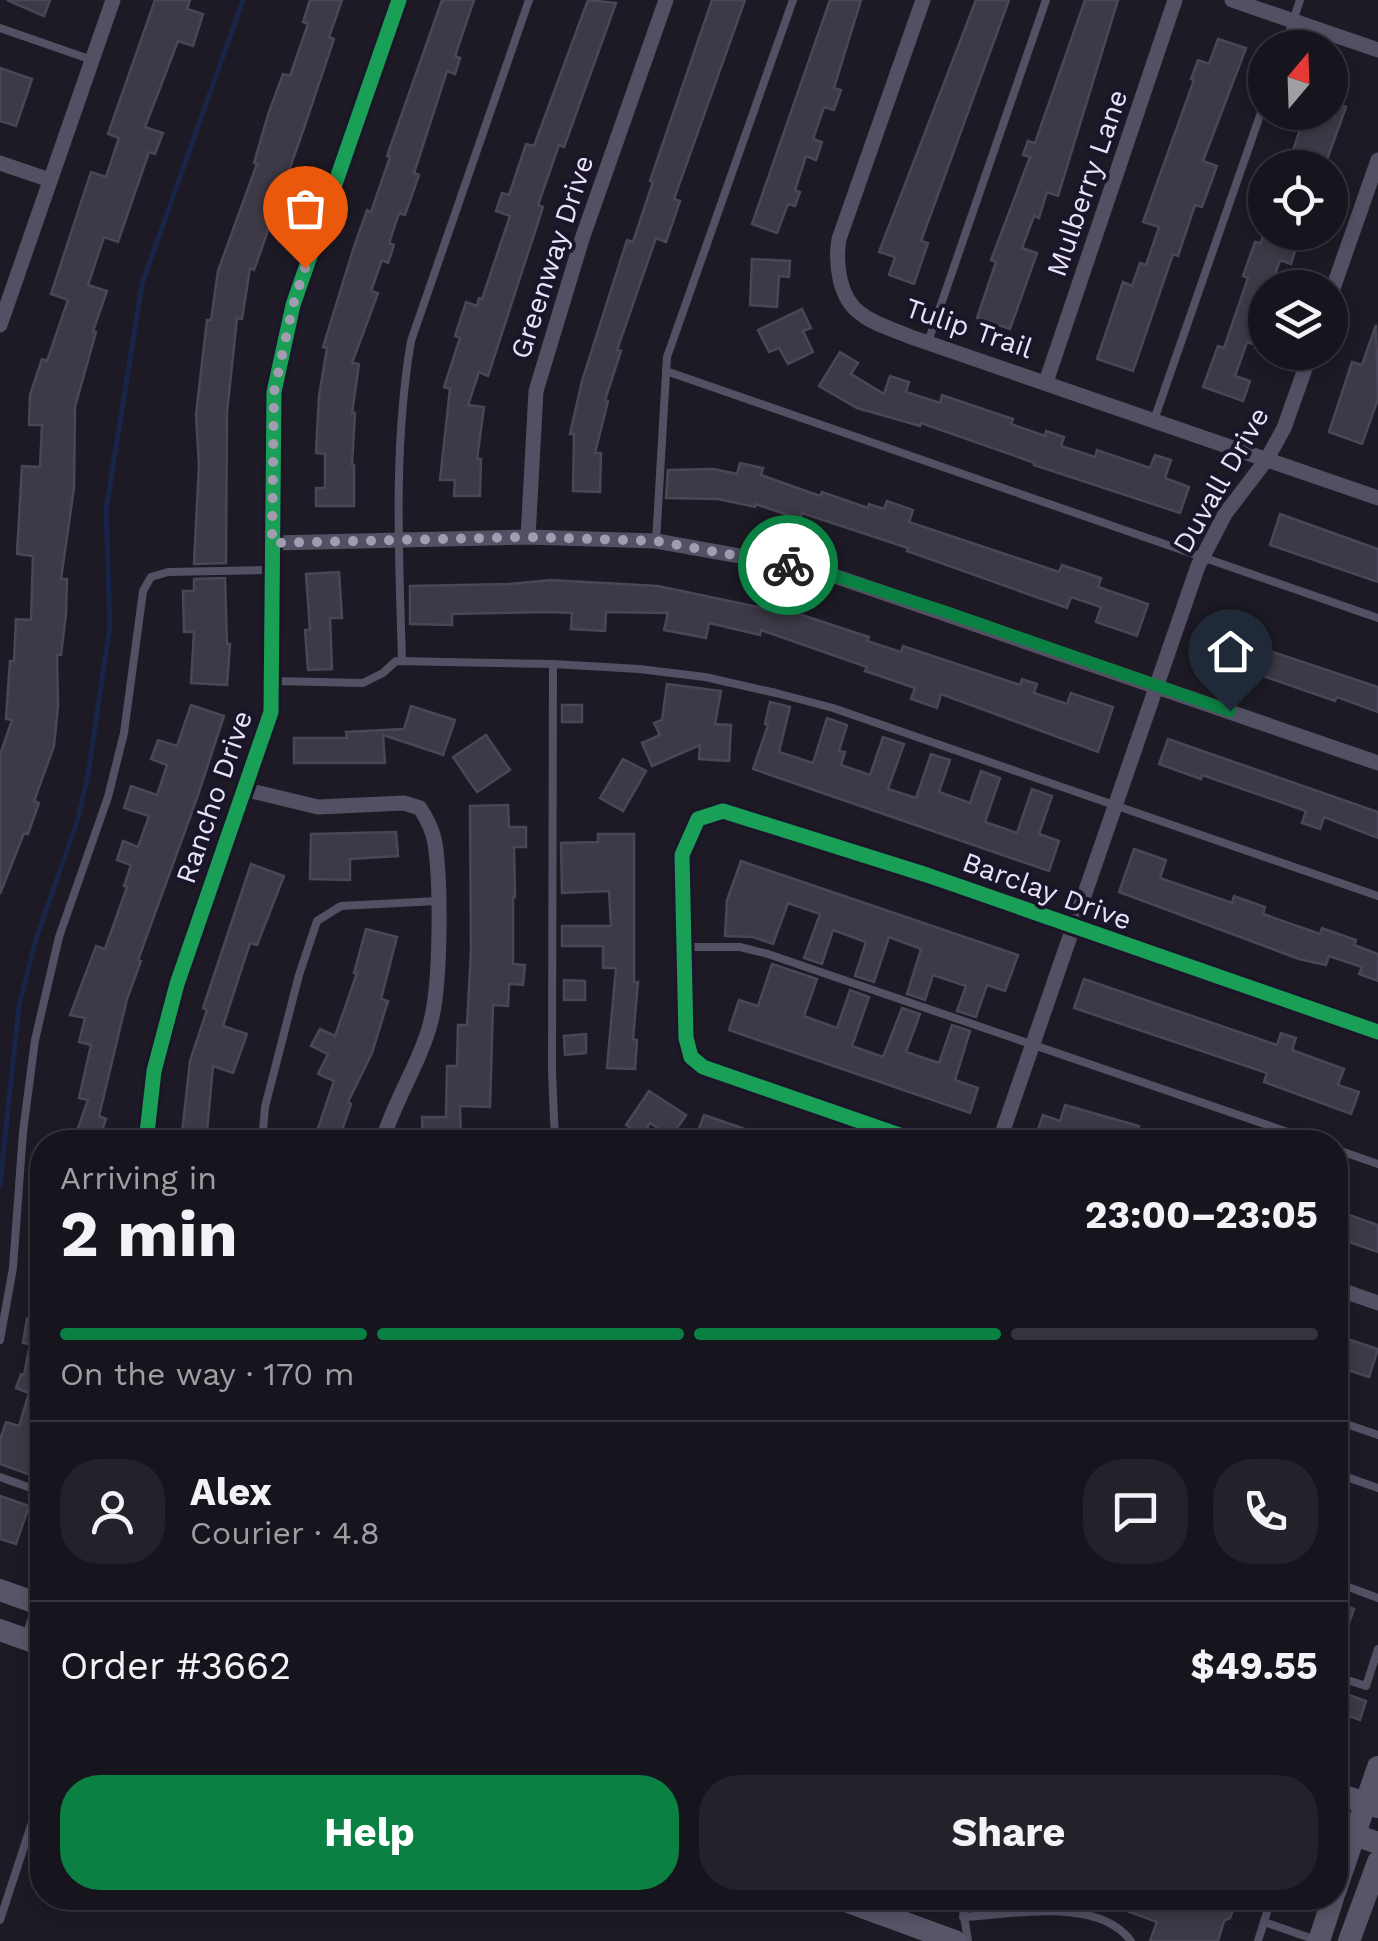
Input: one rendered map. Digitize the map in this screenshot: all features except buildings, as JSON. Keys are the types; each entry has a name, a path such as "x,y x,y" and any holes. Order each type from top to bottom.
{"main road":[{"path":"0,1590 30,1599"},
{"path":"0,1630 30,1640"},
{"path":"1348,1828 1371,1805 1378,1766"},
{"path":"1348,1833 1378,1843"},
{"path":"1350,1941 1378,1862"},
{"path":"869,1910 955,1941"},
{"path":"1318,1941 1329,1910"}],"street":[{"path":"0,325 7,282 50,180 112,0"},
{"name":"Rancho Drive","path":"147,1130 154,1071 177,984 271,712 274,392 293,305 399,0"},
{"name":"Greenway Drive","path":"528,537 536,391 582,239 666,0"},
{"name":"Tulip Trail","path":"923,0 837,252 841,285 858,313 928,342 1378,498"},
{"name":"Mulberry Lane","path":"1046,382 1175,0"},
{"path":"1232,0 1378,50"},
{"path":"1340,270 1378,160"},
{"path":"0,163 50,180"},
{"name":"Duvall Drive","path":"1002,1130 1202,558 1225,514 1267,460 1284,428 1305,370"},
{"path":"272,543 528,537 656,541 817,570 1378,762"},
{"path":"243,789 318,807 404,803 420,808 435,841 436,986 431,1022 386,1130"},
{"name":"Barclay Drive","path":"684,946 682,854 698,819 724,811 927,875 1378,1032"},
{"path":"684,946 686,1038 691,1056 703,1066 886,1130"},
{"path":"1348,1292 1378,1302"}],"lane":[{"path":"402,662 398,540 402,391 411,340 530,0"},
{"path":"656,541 667,356 793,0"},
{"path":"928,342 1046,0"},
{"path":"1290,30 1300,0"},
{"path":"0,28 92,60"},
{"path":"1154,420 1255,130"},
{"path":"666,371 1378,618"},
{"path":"0,1340 13,1268 23,1132 36,1040 59,937 108,797 124,733 143,590 151,577 168,572 272,570"},
{"path":"273,681 363,683 396,662 553,664 672,673 776,693 833,708 1378,896"},
{"path":"553,664 554,1130"},
{"path":"264,1130 270,1088 299,975 318,922 341,906 437,901"},
{"path":"684,946 740,947 768,954 1282,1130"},
{"path":"1348,1154 1378,1164"},
{"path":"1348,1425 1378,1436"},
{"path":"0,1478 30,1488"},
{"path":"1348,1478 1378,1488"},
{"path":"1348,1587 1378,1598"},
{"path":"1348,1680 1366,1686 1378,1649"},
{"path":"0,1920 30,1829"},
{"path":"962,1910 968,1941"},
{"path":"1258,1941 1268,1910"},
{"path":"963,1917 1080,1912 1120,1927 1131,1941"},
{"path":"1264,1922 1318,1941"}],"waterway":[{"path":"0,1185 19,1006 88,775 110,625 106,510 142,284 243,0"}],"cycle path":[{"path":"147,1130 154,1071 177,984 271,712 274,392 293,305 399,0"},
{"path":"885,1130 703,1067 691,1057 686,1038 682,855 698,819 723,811 927,875 1378,1032"}],"way so far":[{"path":"305,268 274,392 272,543 528,537 656,541 788,565"}],"route":[{"path":"788,565 817,570 946,612 1230,711"}]}
